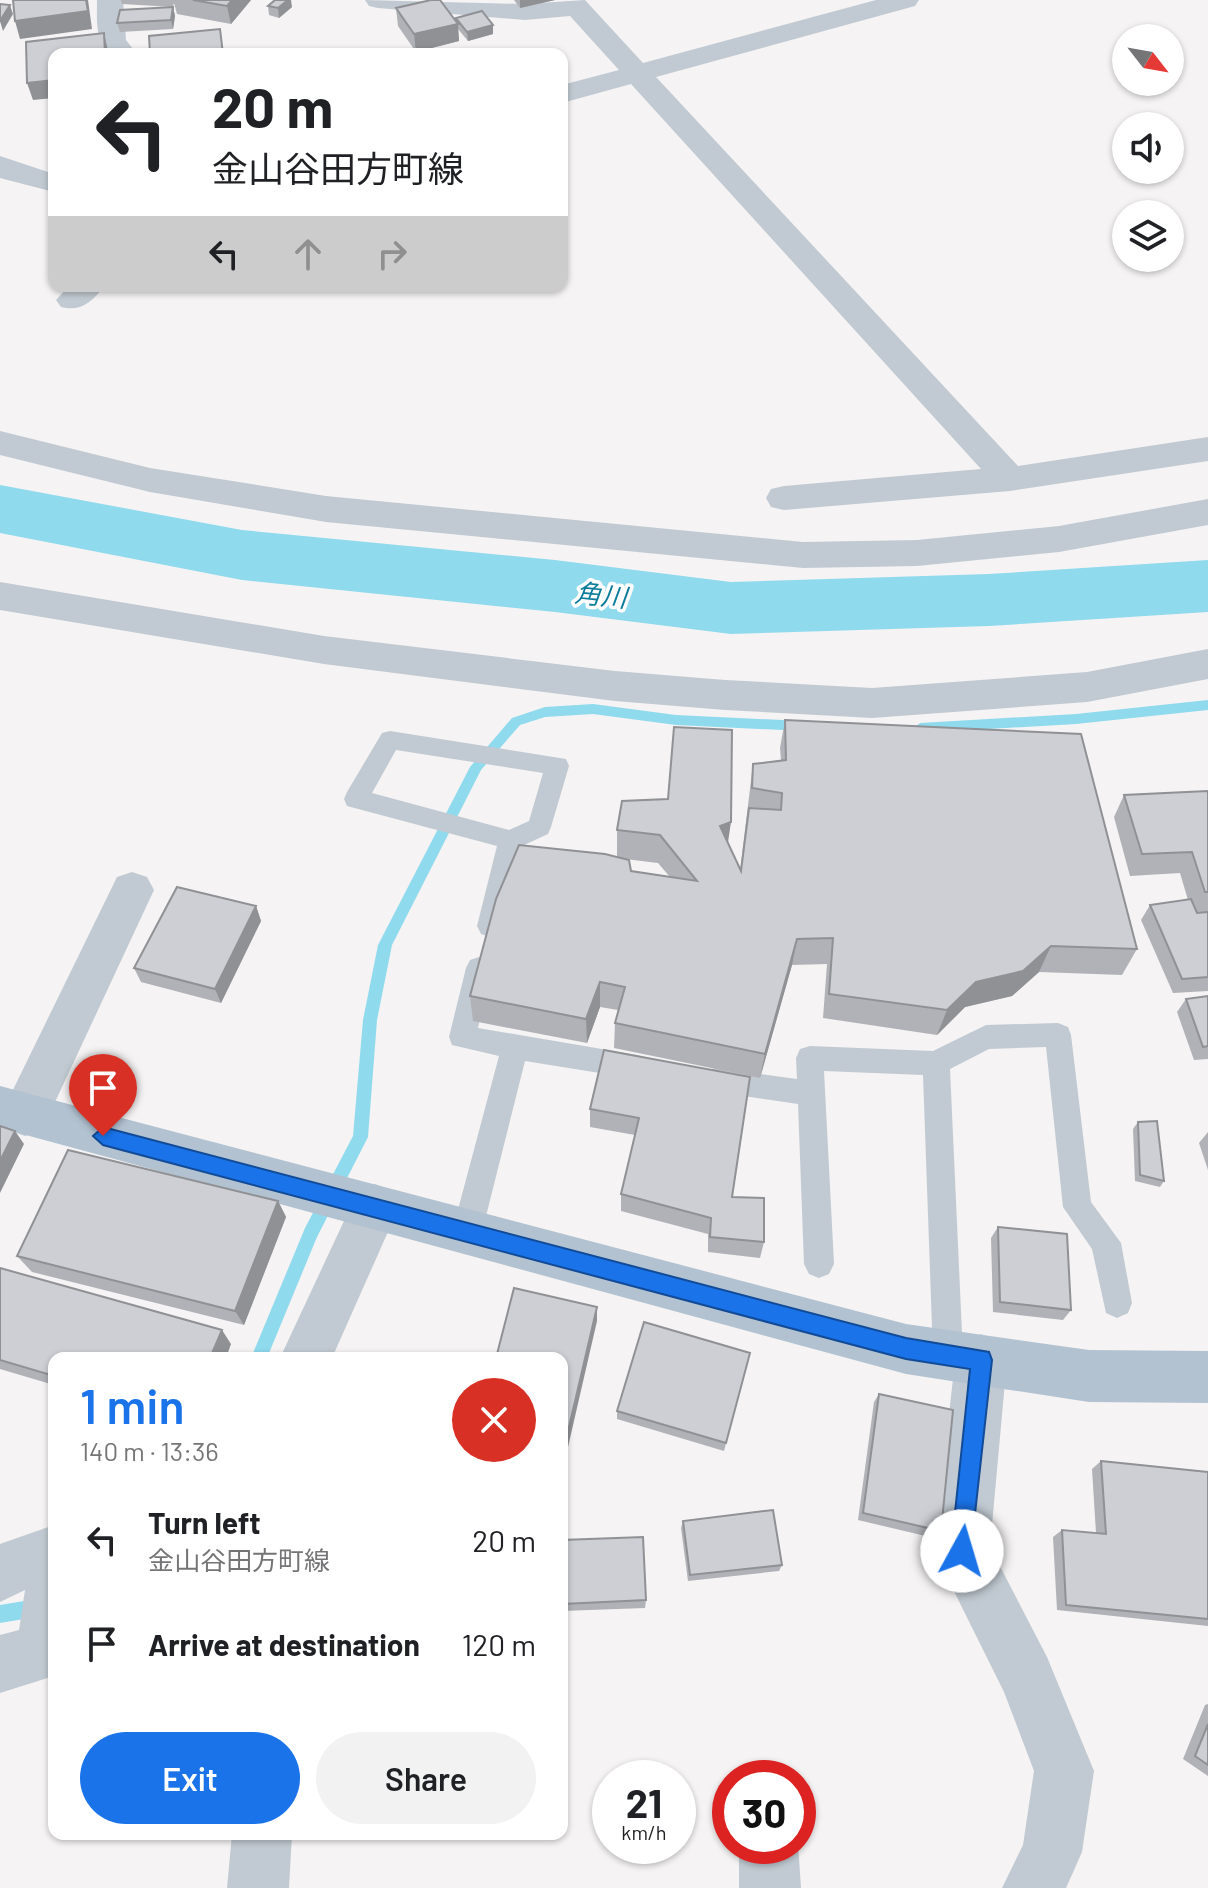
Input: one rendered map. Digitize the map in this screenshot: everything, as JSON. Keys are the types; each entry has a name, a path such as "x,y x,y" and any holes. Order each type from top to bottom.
{"main road":[{"path":"13,1111 906,1349 1089,1376 1208,1377"}],"street":[{"path":"110,0 112,41 118,48"},
{"path":"378,0 525,12 574,3 1010,479"},
{"path":"568,92 906,0"},
{"path":"0,165 13,173 48,182"},
{"path":"0,443 150,480 326,509 803,555 917,553 1059,539 1208,512"},
{"path":"784,498 1010,479 1208,449"},
{"path":"0,596 324,650 615,686 725,695 872,703 1087,687 1208,664"},
{"path":"13,1111 132,890"},
{"path":"309,1352 375,1207"},
{"path":"965,1357 962,1551 1027,1677 1064,1771 1052,1852 1033,1888"},
{"path":"0,1574 15,1565 48,1555"},
{"path":"33,1654 48,1604"},
{"path":"258,1888 262,1840"},
{"path":"769,1864 770,1888"}],"lane":[{"path":"390,740 557,766 539,827 511,840 356,799 390,740"},
{"path":"511,840 462,1037 811,1093"},
{"path":"819,1264 810,1058 936,1063 986,1037 1058,1035 1077,1207 1106,1243 1117,1303"},
{"path":"467,1232 515,1047"},
{"path":"936,1063 965,1357"}],"building":[{"path":"13,0 86,0 88,11 15,21"},
{"path":"193,0 232,0 227,6"},
{"path":"275,0 288,0 278,8 268,6"},
{"path":"440,0 458,24 414,34 396,8"},
{"path":"0,4 10,5 0,21"},
{"path":"173,7 171,20 117,23 120,10"},
{"path":"482,11 493,25 467,32 456,18"},
{"path":"220,29 222,48 150,48 149,36"},
{"path":"104,33 105,48 48,48 48,81 27,83 26,42"},
{"path":"785,720 1081,734 1137,949 1051,946 1023,971 976,982 947,1010 829,994 833,938 797,939 765,1054 615,1023 625,987 600,982 586,1019 470,996 496,899 519,845 605,854 629,860 631,871 697,881 660,835 617,830 622,801 668,799 674,727 732,730 731,822 720,826 741,871 749,808 781,810 782,793 752,788 753,764 786,760"},
{"path":"1208,791 1208,892 1205,892 1192,852 1142,854 1124,795"},
{"path":"177,887 256,906 215,989 134,968"},
{"path":"1191,899 1197,913 1208,912 1208,977 1182,979 1150,905"},
{"path":"1208,996 1208,1046 1203,1047 1186,999"},
{"path":"604,1050 750,1077 732,1197 764,1198 764,1242 710,1237 711,1218 621,1194 639,1118 590,1109"},
{"path":"1157,1121 1164,1181 1140,1175 1138,1122"},
{"path":"0,1126 15,1131 0,1161"},
{"path":"68,1150 278,1201 235,1311 17,1256"},
{"path":"998,1227 1067,1234 1071,1310 1000,1302"},
{"path":"0,1268 222,1330 213,1352 48,1352 48,1374 0,1360"},
{"path":"514,1288 597,1307 568,1431 568,1352 498,1352"},
{"path":"644,1322 750,1353 726,1443 617,1411"},
{"path":"879,1394 953,1410 941,1531 863,1513"},
{"path":"1101,1461 1208,1472 1208,1619 1066,1605 1062,1530 1106,1534"},
{"path":"773,1510 782,1565 690,1575 683,1521"},
{"path":"643,1537 646,1600 568,1604 568,1540"},
{"path":"1208,1724 1208,1765 1195,1756"}],"waterway":[{"name":"角川","path":"0,509 242,555 555,586 731,608 989,600 1208,586"},
{"path":"920,728 1076,719 1208,705"},
{"path":"261,1352 311,1233 360,1137 370,1020 385,945 476,767 516,721 545,712 593,709 676,720 803,726"},
{"path":"0,1614 48,1606"}],"route":[{"path":"103,1136 906,1349 981,1360 962,1551"}]}
